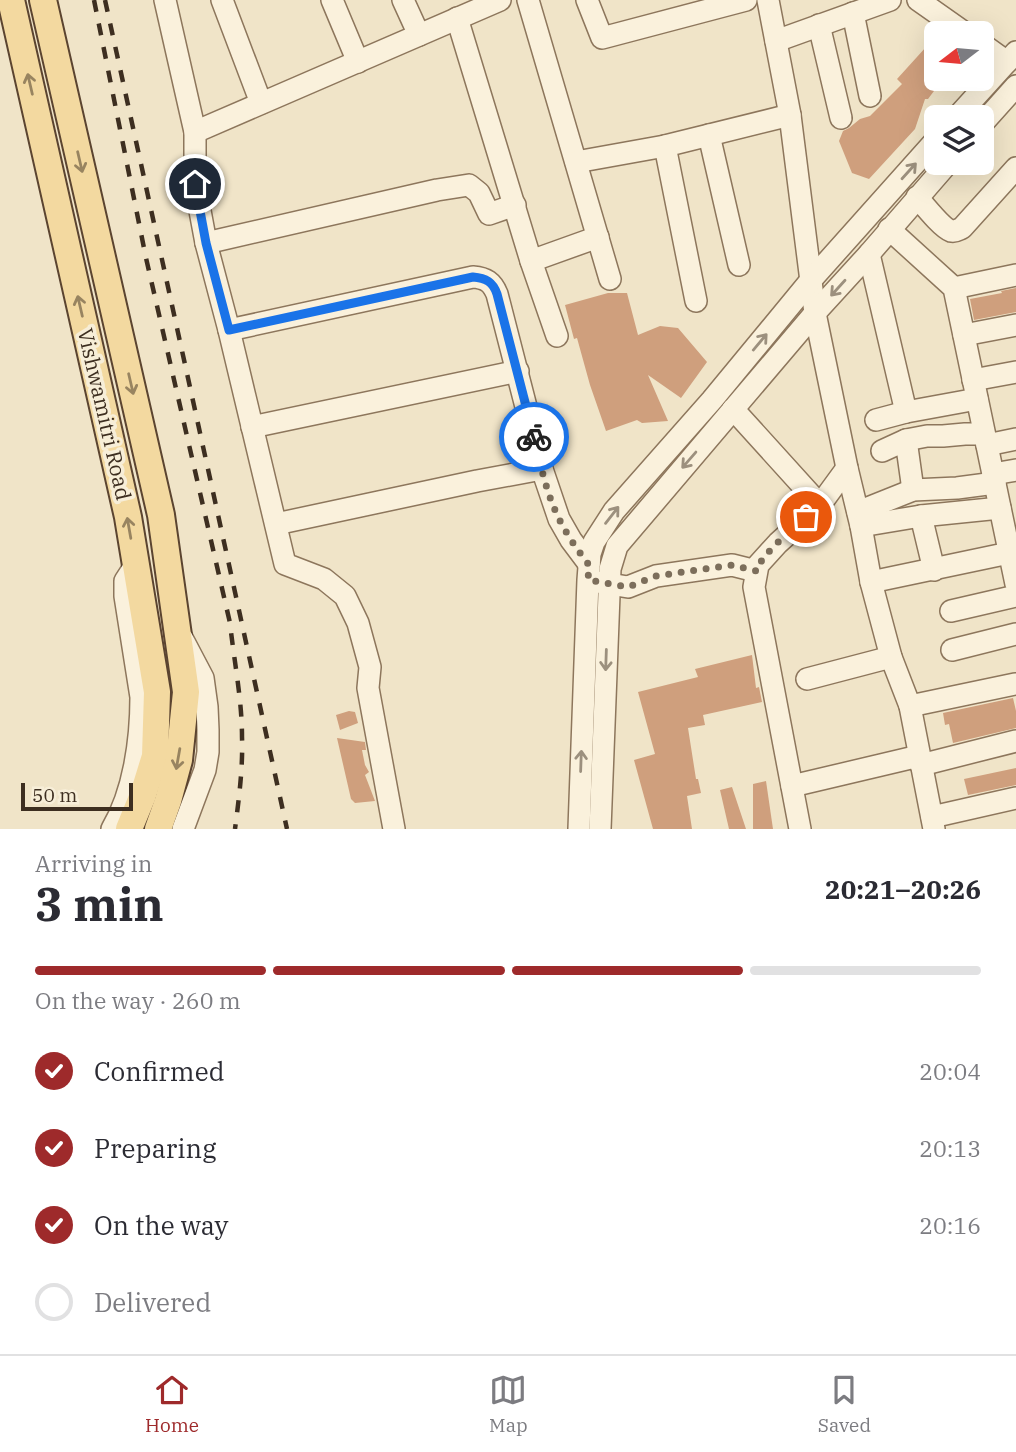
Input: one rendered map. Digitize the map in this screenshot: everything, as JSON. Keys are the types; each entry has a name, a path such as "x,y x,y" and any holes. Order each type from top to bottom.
{"main road":[{"name":"Vishwamitri Road","path":"11,0 125,504 157,692 155,756 129,829"},
{"name":"Vishwamitri Road","path":"43,0 161,515 177,627 186,692 179,760 158,829"}],"street":[{"path":"165,0 195,132 195,184 206,243 285,564 324,579 345,596 358,623 370,667 368,688 394,829"},
{"path":"222,0 261,103"},
{"path":"332,0 358,62"},
{"path":"404,0 419,35"},
{"path":"195,132 500,0"},
{"path":"528,0 610,279"},
{"path":"587,0 601,38 746,0"},
{"path":"768,0 790,115 815,313 846,468 891,657 910,706 933,823 1016,798"},
{"path":"776,41 890,0"},
{"path":"918,0 948,21"},
{"path":"853,13 870,96"},
{"path":"457,19 531,261 557,336"},
{"path":"819,25 841,118"},
{"path":"968,105 1012,57 994,49"},
{"path":"994,112 1014,92"},
{"path":"576,162 664,146 790,115"},
{"path":"709,135 739,265"},
{"path":"664,146 696,301"},
{"path":"600,829 595,576 590,554 594,542 614,511 712,400 811,280 924,153"},
{"path":"917,197 947,229 954,232 962,228 1016,167"},
{"path":"595,576 612,558 622,538 937,175"},
{"path":"206,243 469,185 479,193 489,214 515,205"},
{"path":"889,229 954,288 1016,584"},
{"path":"531,261 598,237"},
{"path":"869,254 906,412"},
{"path":"954,288 1016,275"},
{"path":"229,330 473,277 490,282 497,294 542,470 559,519 595,576 579,829"},
{"path":"964,335 1016,325"},
{"path":"252,427 518,371"},
{"path":"876,420 975,389 1016,372"},
{"path":"733,409 820,505"},
{"path":"882,451 906,440 927,436 1016,439"},
{"path":"906,440 913,490"},
{"path":"800,829 754,587 758,565 820,505 846,468"},
{"path":"276,524 477,481 542,470"},
{"path":"859,519 913,490 957,488 994,479 1016,470"},
{"path":"859,519 1000,508"},
{"path":"920,516 934,570"},
{"path":"871,582 1009,553"},
{"path":"113,829 131,783 141,713 141,697 125,596 125,581 135,564"},
{"path":"595,576 628,587 656,576 732,565 757,571"},
{"path":"951,611 1016,596"},
{"path":"177,627 202,678 208,730 205,770 183,829"},
{"path":"952,650 1016,634"},
{"path":"807,679 891,657"},
{"path":"910,706 1015,684"},
{"path":"792,786 1016,741"}],"building":[{"path":"924,49 924,91 934,91 925,99 915,129 869,179 852,173 839,141 843,131 860,119 870,116 902,84 897,79"},
{"path":"1016,288 1016,312 974,320 970,299"},
{"path":"608,293 627,293 638,335 660,326 678,328 707,362 681,398 648,375 668,421 642,423 637,420 606,431 565,305"},
{"path":"752,655 756,688 759,687 762,702 703,715 705,725 688,728 696,779 701,793 687,796 692,829 653,829 634,760 655,754 638,692 698,677 695,669"},
{"path":"1013,698 1016,728 953,743 949,724 945,725 943,713"},
{"path":"355,712 358,723 340,730 336,715"},
{"path":"337,738 365,742 366,750 362,750 369,772 365,775 375,801 355,803 351,799"},
{"path":"1016,768 1016,785 968,795 964,779"},
{"path":"766,781 773,829 753,829 753,784"},
{"path":"732,787 746,829 729,829 720,790"}],"railway":[{"path":"94,0 146,258 230,623 242,723 241,772 235,829"},
{"path":"105,0 287,829"}],"way so far":[{"path":"534,437 559,519 589,565 588,580 628,587 656,576 732,565 757,571 758,565 806,517"}],"route":[{"path":"195,184 206,243 229,330 473,277 490,282 497,294 534,437"}]}
